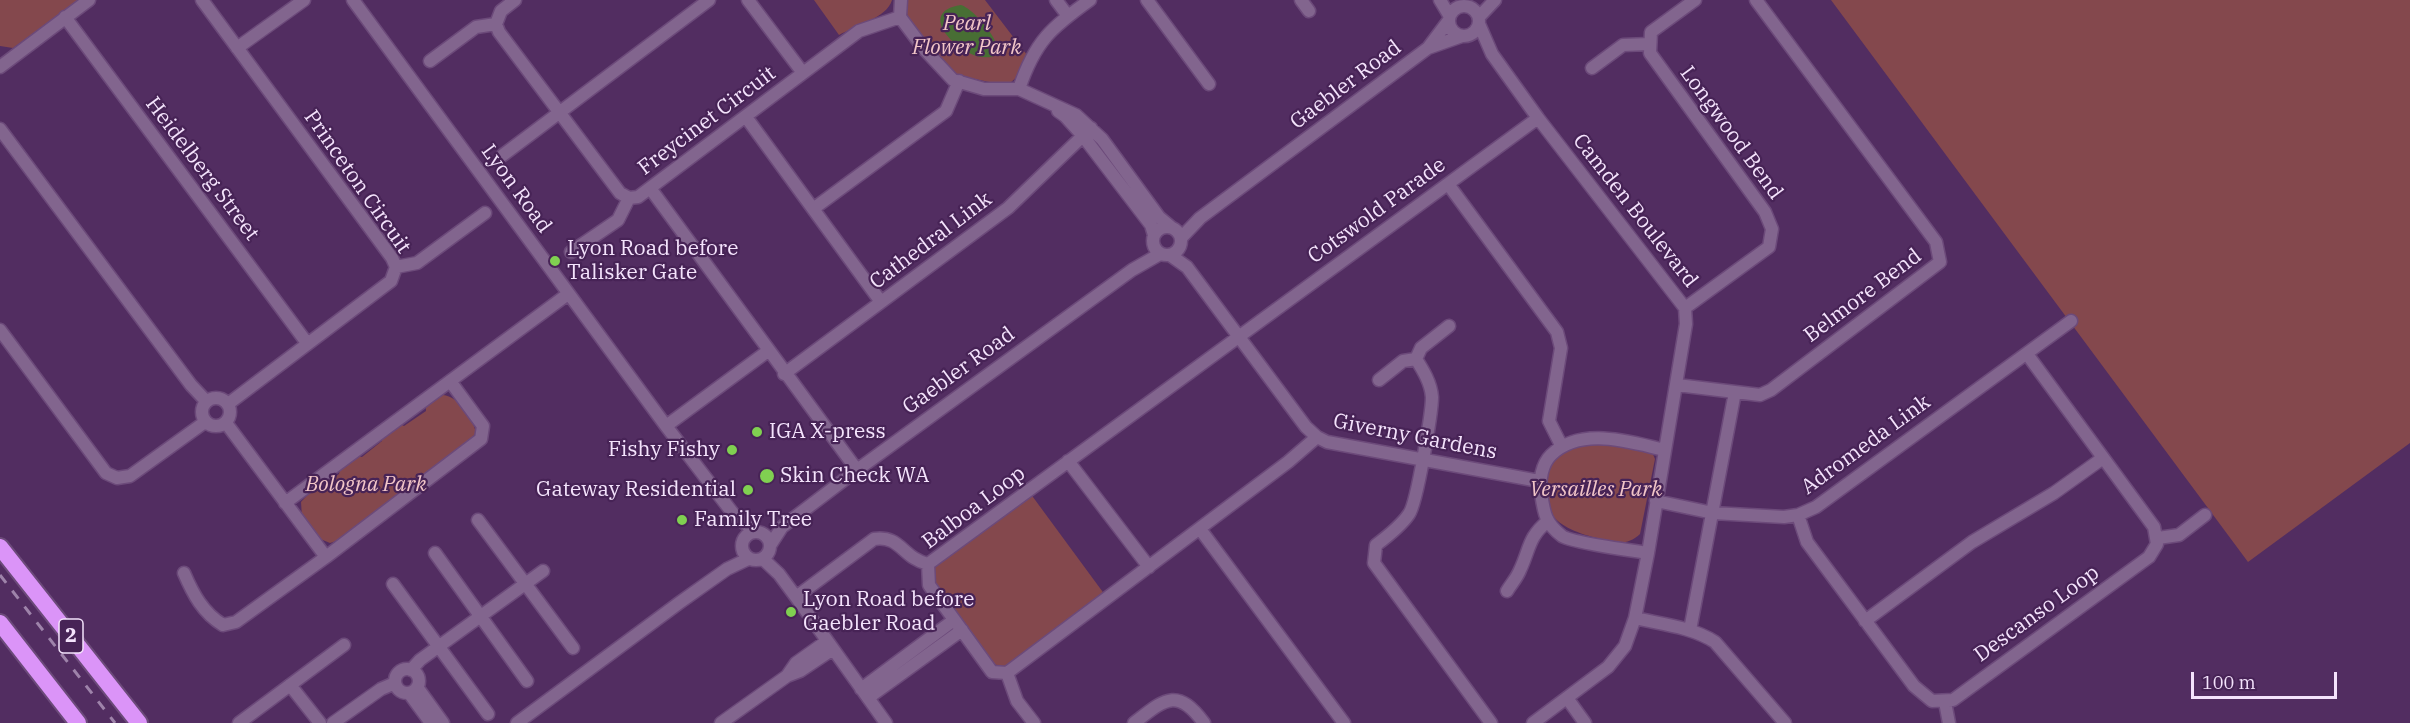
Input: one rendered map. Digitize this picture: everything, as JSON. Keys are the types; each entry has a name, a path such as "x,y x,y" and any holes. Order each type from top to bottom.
{"highway":[{"name":"2","path":"0,547 139,723"},
{"name":"2","path":"0,623 78,723"}],"street":[{"path":"2,61 89,0"},
{"name":"Princeton Circuit","path":"202,0 392,258 396,267 392,281 228,404"},
{"path":"237,48 304,0"},
{"name":"Lyon Road","path":"353,0 666,426 735,516 758,532"},
{"path":"430,61 476,27 496,24 501,11 515,0"},
{"path":"503,155 709,0"},
{"path":"748,0 803,73"},
{"path":"901,0 900,17 924,49 953,80 984,89 1022,91 1065,116 1087,132 1159,217 1177,234"},
{"path":"1056,0 1068,16"},
{"path":"1022,91 1027,66 1039,44 1054,26 1090,0"},
{"path":"1147,0 1209,84"},
{"path":"1301,0 1309,11"},
{"path":"1440,0 1449,18 1451,30 1464,36 1475,32 1471,11"},
{"path":"1471,11 1490,0"},
{"path":"1449,18 1456,8 1471,11 1495,0"},
{"path":"1592,68 1623,45 1650,44 1651,32 1695,0"},
{"name":"Belmore Bend","path":"1677,385 1760,395 1771,390 1940,262 1936,242 1756,0"},
{"name":"Camden Boulevard","path":"1471,11 1492,54 1538,118 1685,308 1686,324 1677,385 1648,553 1635,618 1625,646 1608,667 1533,723"},
{"name":"Heidelberg Street","path":"65,17 307,343"},
{"name":"Freycinet Circuit","path":"496,24 499,32 620,193 629,198 638,197 859,31 900,17"},
{"name":"Gaebler Road","path":"1428,48 1449,18"},
{"name":"Gaebler Road","path":"1177,234 1428,48 1464,36"},
{"name":"Camden Boulevard","path":"1464,36 1492,54"},
{"name":"Longwood Bend","path":"1650,44 1650,53 1765,212 1772,229 1769,247 1685,308"},
{"path":"813,209 946,111 959,81"},
{"path":"746,117 881,302"},
{"name":"Cotswold Parade","path":"1239,336 1538,118"},
{"path":"0,129 191,385 206,401"},
{"path":"1087,132 1151,225 1159,247"},
{"name":"Cathedral Link","path":"784,374 1008,208 1087,132"},
{"path":"1448,184 1557,332 1561,348 1549,421 1561,445"},
{"path":"650,188 856,470"},
{"path":"571,252 618,220 629,198"},
{"path":"396,267 417,263 485,213"},
{"name":"Gaebler Road","path":"768,551 782,527 856,470 1132,270 1159,247 1161,227 1177,234"},
{"name":"Gaebler Road","path":"1159,247 1178,250 1177,234"},
{"name":"Giverny Gardens","path":"1177,234 1186,267"},
{"name":"Giverny Gardens","path":"1159,247 1186,267 1306,427 1317,437 1327,442 1539,481"},
{"path":"285,503 568,294"},
{"name":"Adromeda Link","path":"1656,501 1713,513 1784,517 1797,515 1816,507 2071,321"},
{"path":"1416,359 1420,348 1449,326"},
{"path":"0,330 106,473 117,478 129,476 205,422"},
{"name":"Balboa Loop","path":"1007,674 992,672 929,585 928,564 1239,336"},
{"path":"666,426 768,351"},
{"path":"2027,354 2154,527 2158,538 2179,535 2205,515"},
{"path":"1379,380 1403,361 1416,359"},
{"path":"1416,359 1425,374 1432,397 1423,459 1411,512 1399,526 1376,545 1374,563 1491,723"},
{"path":"184,573 193,594 210,618 223,625 236,622 481,439 483,426 450,381"},
{"path":"1690,630 1735,393"},
{"path":"213,398 222,399 228,404 230,418 226,423 212,426 205,422 201,408 206,401 213,398"},
{"path":"226,423 326,557"},
{"path":"1034,723 1017,701 1007,674 1288,462 1317,437"},
{"path":"1648,553 1564,538 1544,517 1539,481 1547,459 1561,445 1582,438 1610,439 1665,450"},
{"path":"1865,621 1971,542 2054,493 2103,458"},
{"path":"1068,461 1149,567"},
{"path":"1797,515 1807,542 1914,686 1932,701 1945,702 1949,723"},
{"name":"Lyon Road","path":"735,516 742,543"},
{"path":"478,520 573,648"},
{"path":"1507,591 1520,570 1530,540 1548,521"},
{"name":"Gaebler Road","path":"758,532 782,527"},
{"path":"1200,529 1344,723"},
{"path":"727,569 742,543 751,533 758,532 767,537 768,551 778,574 886,723"},
{"path":"796,597 874,539 886,537 896,541 916,561 928,564"},
{"name":"Descanso Loop","path":"1945,702 1953,700 2149,556 2155,549 2158,538"},
{"path":"742,543 742,551 748,559"},
{"path":"517,723 727,569 748,559 758,561 768,551"},
{"path":"435,553 527,681"},
{"path":"411,670 415,664 439,646 543,571"},
{"path":"393,584 488,714"},
{"path":"1635,618 1704,634 1715,642 1785,723"},
{"path":"865,694 958,625"},
{"path":"238,723 344,645"},
{"path":"721,723 787,676 800,671 830,645"},
{"path":"333,723 381,689 395,683 399,672 404,669 411,670 418,677 413,690 431,723"},
{"path":"395,683 400,691 413,690"},
{"path":"290,685 320,723"},
{"path":"413,690 443,723"},
{"path":"1567,698 1585,723"},
{"path":"1134,723 1161,702 1178,700 1192,706 1204,723"}],"green space":[{"path":"0,0 79,0 13,48 0,46"},
{"path":"814,0 892,0 884,12 877,17 839,35"},
{"name":"Pearl Flower Park","path":"904,0 985,0 1027,55 1018,76 1010,83 999,84 960,76 946,68 909,23"},
{"path":"1831,0 2410,0 2410,443 2248,562"},
{"name":"Bologna Park","path":"443,395 454,400 468,414 476,432 472,439 339,540 330,543 318,538 302,517 301,502 315,487 320,488 339,474 340,469 357,456 362,457 382,441 382,436 400,424 404,426 426,411 426,406"},
{"name":"Versailles Park","path":"1585,441 1646,449 1652,452 1655,459 1640,534 1630,541 1609,541 1568,528 1557,521 1545,502 1543,490 1545,475 1551,459"},
{"path":"1030,493 1105,595 1012,666 1001,667 990,662 933,583 933,567"}],"shaded area":[{"path":"961,5 976,16 992,35 997,52 993,56 982,57 962,49 945,33 941,24 941,16 947,9"}],"railway":[{"path":"0,575 115,723"}],"place":[{"name":"Lyon Road before Talisker Gate","path":"555,261"},
{"name":"IGA X-press","path":"757,432"},
{"name":"Fishy Fishy","path":"732,450"},
{"name":"Skin Check WA","path":"767,476"},
{"name":"Gateway Residential","path":"748,490"},
{"name":"Family Tree","path":"682,520"},
{"name":"Lyon Road before Gaebler Road","path":"791,612"}]}
